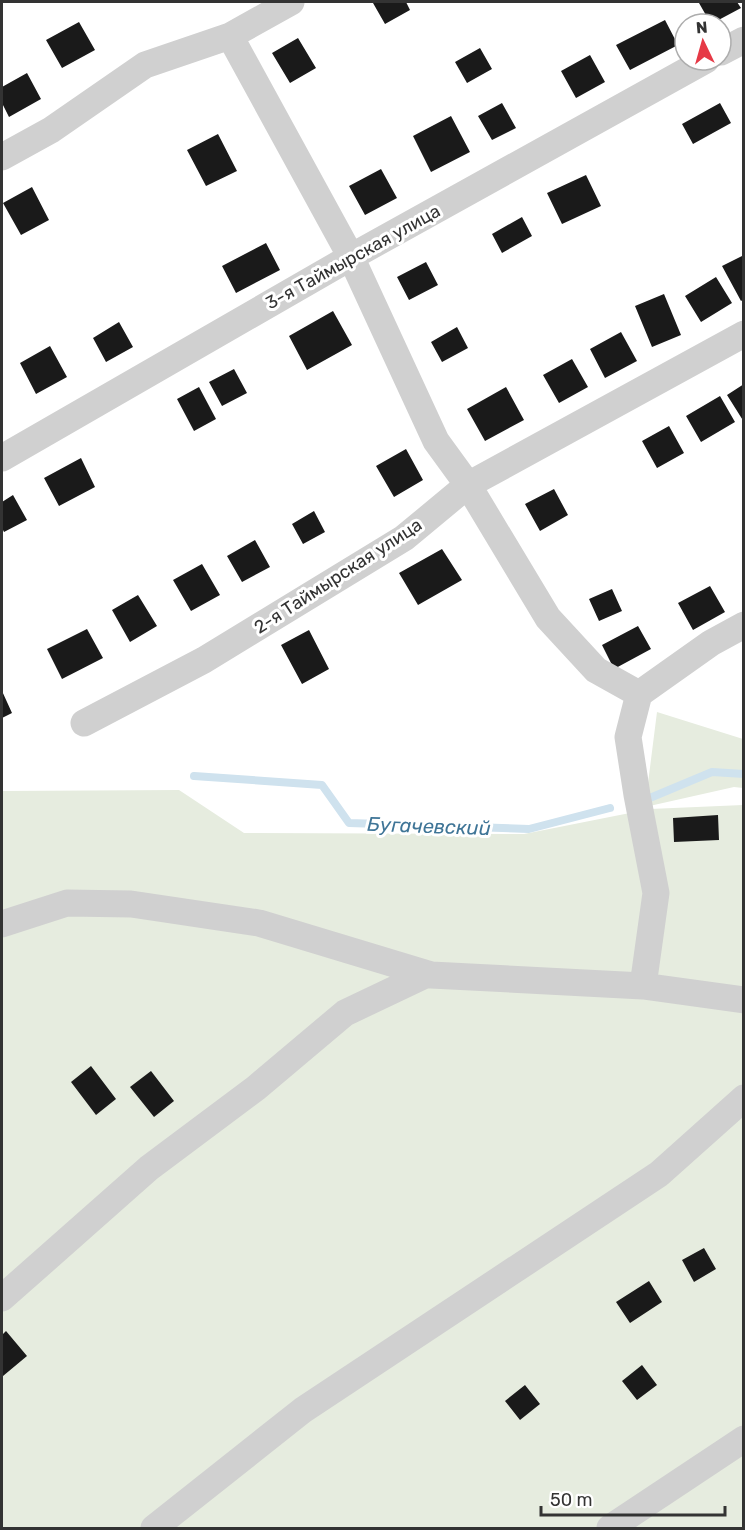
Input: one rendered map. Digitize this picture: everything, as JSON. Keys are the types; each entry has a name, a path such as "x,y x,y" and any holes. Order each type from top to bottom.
{"street":[{"path":"2,157 51,130 145,65 230,36 291,2"},
{"path":"230,36 351,257 436,441 468,485 548,618 596,670 639,694"},
{"name":"3-я Таймырская улица","path":"2,458 351,257 684,72"},
{"name":"2-я Таймырская улица","path":"84,723 204,660 404,538 468,485 744,334"},
{"path":"643,986 656,893 628,737 639,694 711,643 744,625"},
{"path":"2,924 67,903 131,904 259,923 427,974 643,986 744,1000"},
{"path":"2,1298 149,1168 256,1088 345,1013 427,974"},
{"path":"154,1528 303,1410 659,1174 744,1098"},
{"path":"610,1528 744,1439"}],"shaded area":[{"path":"657,712 743,739 743,788 734,787 645,807"},
{"path":"179,790 244,833 524,834 650,809 743,805 743,1528 2,1528 2,791"}],"building":[{"path":"406,2 410,10 385,24 373,3"},
{"path":"737,2 741,8 733,12 704,12 699,3"},
{"path":"665,20 673,35 673,48 630,70 616,45"},
{"path":"79,22 95,50 62,68 46,40"},
{"path":"298,38 316,68 290,83 272,53"},
{"path":"480,48 492,69 467,83 455,62"},
{"path":"590,55 605,82 576,98 561,71"},
{"path":"27,73 41,99 9,117 2,103 2,87"},
{"path":"502,103 516,128 492,140 478,116"},
{"path":"720,103 731,123 693,144 682,124"},
{"path":"451,116 470,152 431,172 413,136"},
{"path":"218,134 237,171 206,186 187,150"},
{"path":"381,169 397,198 365,215 349,186"},
{"path":"586,175 601,206 562,224 547,193"},
{"path":"32,187 49,220 21,235 3,203"},
{"path":"522,217 532,236 502,253 492,234"},
{"path":"266,243 280,270 236,293 222,266"},
{"path":"744,255 744,299 741,301 722,266"},
{"path":"426,262 438,285 409,300 397,277"},
{"path":"716,277 732,303 701,322 685,296"},
{"path":"664,294 681,335 652,347 635,306"},
{"path":"333,311 352,345 307,370 289,336"},
{"path":"119,322 133,347 106,362 93,338"},
{"path":"457,327 468,348 442,362 431,342"},
{"path":"621,332 637,361 605,378 590,349"},
{"path":"50,346 67,377 36,394 20,363"},
{"path":"572,359 588,387 559,403 543,375"},
{"path":"234,369 247,393 222,406 209,382"},
{"path":"744,384 744,422 727,395"},
{"path":"199,387 216,419 194,431 177,399"},
{"path":"506,387 524,420 485,441 467,409"},
{"path":"720,396 735,422 701,442 686,416"},
{"path":"669,426 684,453 657,468 642,441"},
{"path":"406,449 423,480 394,497 376,466"},
{"path":"81,458 95,487 59,506 44,478"},
{"path":"554,489 568,515 540,531 525,504"},
{"path":"13,495 27,520 4,532 2,502"},
{"path":"314,511 325,532 303,544 292,524"},
{"path":"255,540 270,567 242,582 227,556"},
{"path":"442,549 462,580 418,605 399,573"},
{"path":"202,564 220,595 191,611 173,580"},
{"path":"710,586 725,612 693,630 678,603"},
{"path":"612,589 622,611 599,621 589,599"},
{"path":"138,595 157,626 130,642 112,610"},
{"path":"638,626 651,649 614,669 602,645"},
{"path":"87,629 103,658 62,679 47,649"},
{"path":"309,630 329,669 302,684 281,645"},
{"path":"2,691 12,713 2,718"},
{"path":"718,815 719,840 674,842 673,818"},
{"path":"91,1066 116,1099 96,1115 71,1082"},
{"path":"151,1071 174,1101 154,1117 130,1087"},
{"path":"704,1248 716,1269 694,1282 682,1260"},
{"path":"649,1281 662,1302 630,1323 616,1302"},
{"path":"6,1331 27,1356 3,1376 2,1335"},
{"path":"642,1365 657,1385 637,1400 622,1381"},
{"path":"525,1385 540,1404 520,1420 505,1401"}],"waterway":[{"name":"Бугачевский","path":"645,800 712,772 744,774"},
{"name":"Бугачевский","path":"194,776 322,785 349,823 529,829 610,808"}]}
